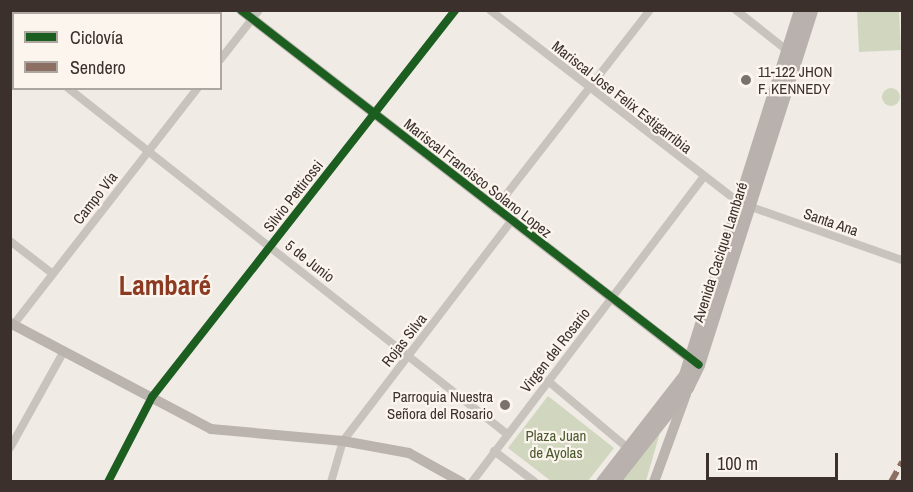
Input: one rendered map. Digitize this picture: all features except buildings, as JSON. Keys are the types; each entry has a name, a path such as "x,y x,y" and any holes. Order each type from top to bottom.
{"main road":[{"name":"Avenida Cacique Lambaré","path":"602,482 632,452 688,388 792,54 800,10"},
{"name":"Avenida Cacique Lambaré","path":"792,54 813,10"},
{"name":"Avenida Cacique Lambaré","path":"614,482 632,452 695,362"}],"street":[{"name":"Mariscal Francisco Solano Lopez","path":"242,10 256,15 374,114 695,362"},
{"name":"Silvio Pettirossi","path":"109,481 152,397 454,10"},
{"name":"Mariscal Jose Felix Estigarribia","path":"490,10 703,178 745,206"},
{"path":"495,209 650,10"},
{"path":"736,10 792,54"},
{"path":"222,58 256,15"},
{"name":"5 de Junio","path":"70,90 507,434"},
{"name":"Campo Vía","path":"12,323 196,90"},
{"name":"Virgen del Rosario","path":"472,482 703,178"},
{"name":"Santa Ana","path":"745,206 903,261"},
{"name":"Rojas Silva","path":"331,482 343,441 511,221"},
{"path":"10,241 53,274"},
{"path":"12,323 211,429 343,441 422,457 461,482"},
{"path":"10,448 13,438 64,351"},
{"path":"548,381 632,452"},
{"path":"654,482 688,388"},
{"path":"494,451 535,482"}],"green space":[{"path":"857,11 899,11 901,50 859,52"},
{"path":"887,88 895,88 900,93 898,104 887,106 882,101 882,93"},
{"name":"Plaza Juan de Ayolas","path":"548,396 614,448 588,481 551,481 508,448"},
{"path":"661,429 646,481 620,482"}],"marked path":[{"path":"891,482 902,462"}],"cycle path":[{"path":"241,10 699,365"},
{"path":"108,482 152,397 455,10"}],"place":[{"name":"11-122 JHON F. KENNEDY","path":"746,80"},
{"name":"Parroquia Nuestra Señora del Rosario","path":"505,405"}],"district":[{"name":"Lambaré","path":"165,286"}]}
